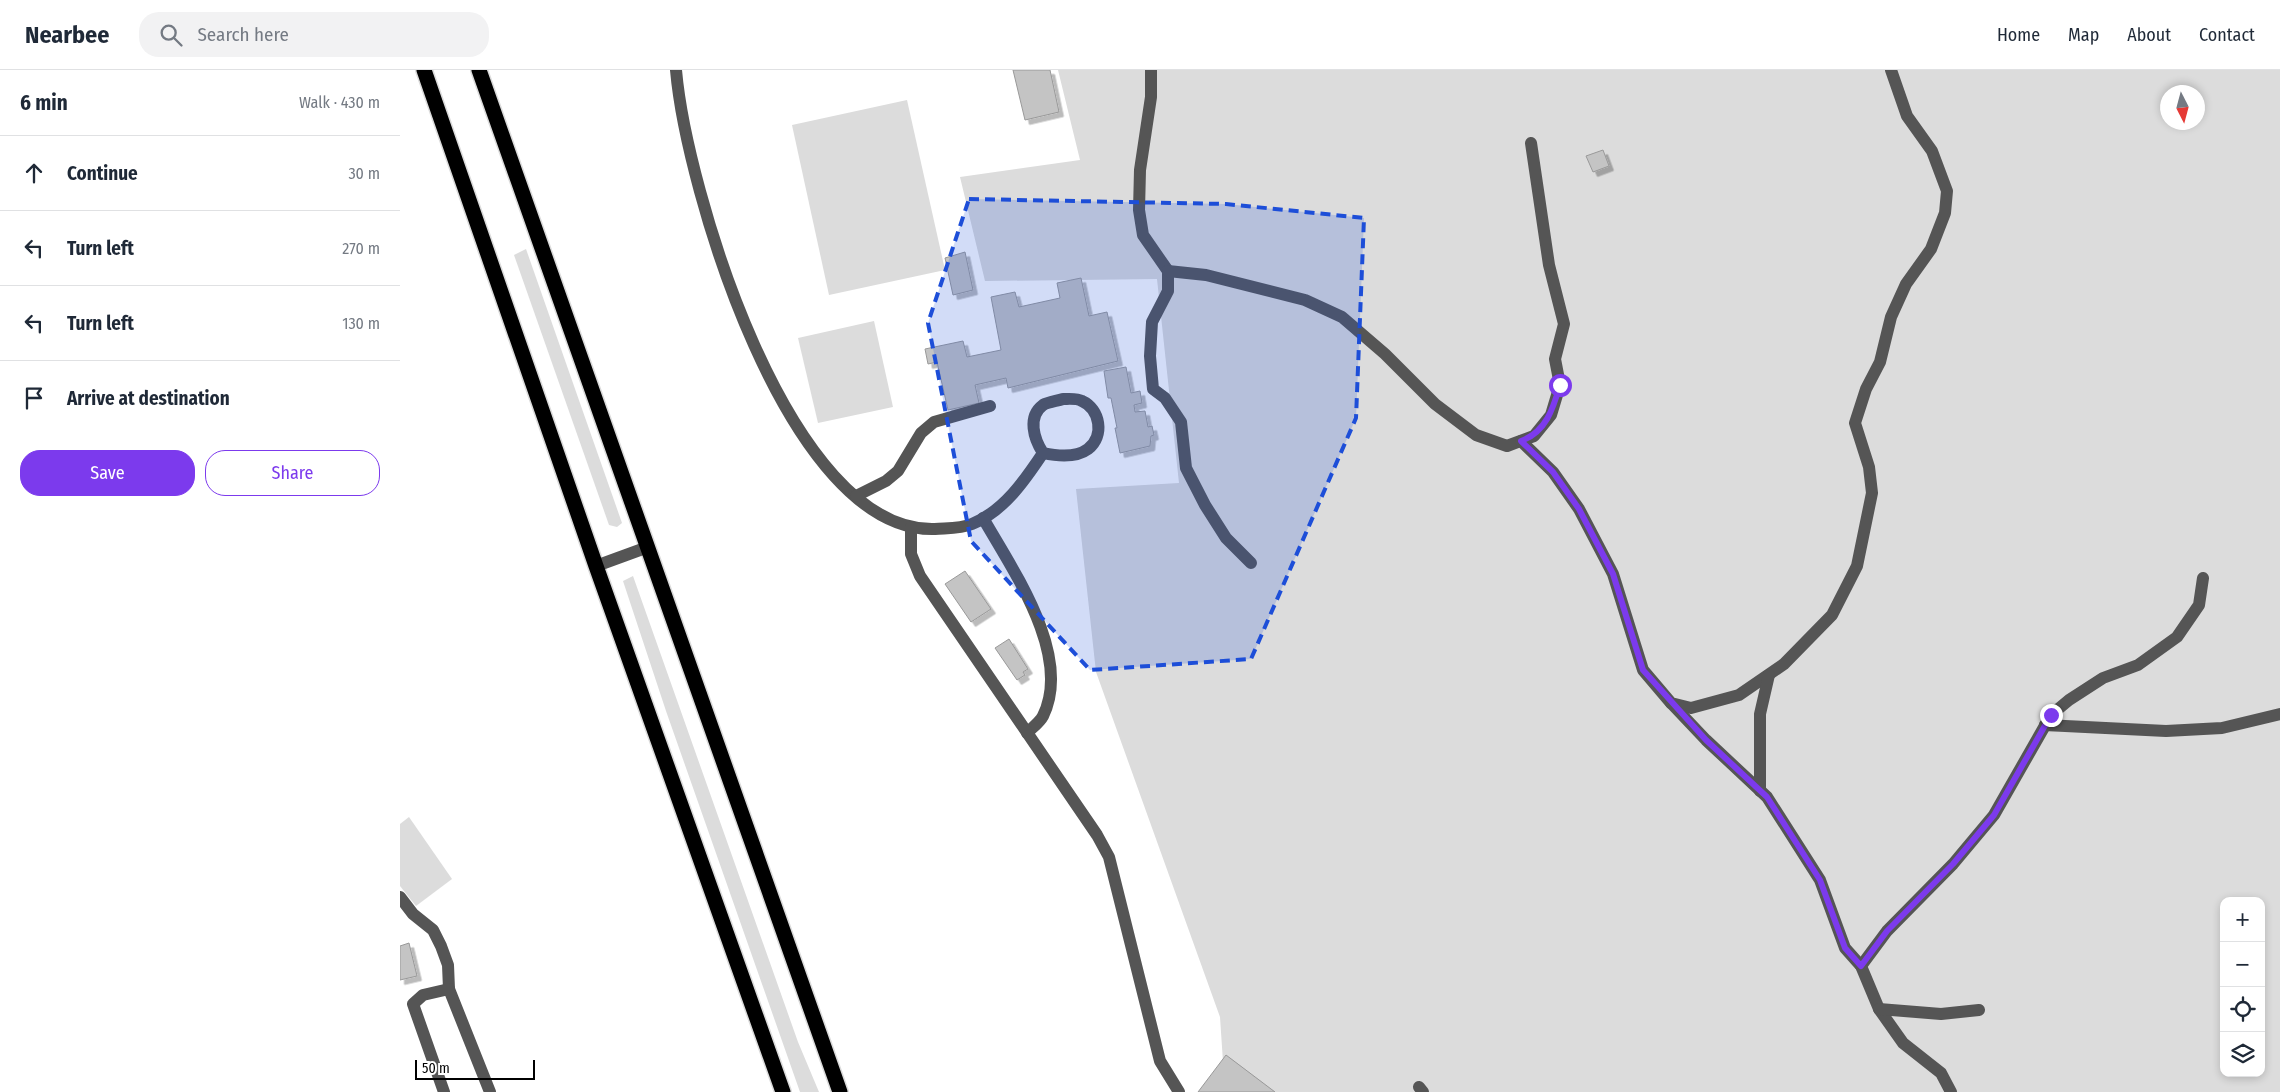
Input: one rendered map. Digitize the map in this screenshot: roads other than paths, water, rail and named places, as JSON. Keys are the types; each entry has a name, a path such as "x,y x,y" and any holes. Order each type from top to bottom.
{"highway":[{"path":"424,70 596,566 783,1092"},
{"path":"479,70 840,1092"}],"lane":[{"path":"676,70 685,128 700,198 730,290 787,409 810,448 826,468 856,496 886,519 924,529 958,528 983,518 1007,500 1043,453"},
{"path":"1151,70 1151,97 1140,170 1139,210 1144,235 1168,271 1168,291 1152,322 1150,356 1153,389 1165,398 1181,422 1186,468 1205,505 1226,538 1251,562"},
{"path":"1671,703 1691,708 1739,695 1784,664 1832,615 1857,566 1872,492 1869,467 1855,423 1866,389 1880,362 1890,318 1906,284 1932,249 1945,213 1947,191 1932,152 1908,116 1891,70"},
{"path":"1168,271 1206,275 1305,300 1342,317 1385,354 1436,404 1476,435 1507,446 1534,436 1551,415 1560,385 1555,359 1564,324 1549,264 1530,142"},
{"path":"1063,399 1081,400 1094,409 1099,422 1097,437 1088,449 1056,456 1043,453 1036,443 1034,431 1035,417 1044,405 1063,399"},
{"path":"856,496 886,481 898,471 921,433 934,422 990,406"},
{"path":"1521,441 1553,472 1579,509 1613,574 1643,670 1706,740 1773,805 1820,880 1845,948 1861,966 1879,1009 1903,1043 1942,1073 1951,1092"},
{"path":"983,518 1039,618 1048,652 1050,677 1048,700 1042,718 1027,733"},
{"path":"912,527 911,554 920,576 1109,857 1160,1061 1179,1092"},
{"path":"596,566 648,547"},
{"path":"1861,966 1887,931 1953,864 1994,815 2051,715 2069,700 2103,678 2138,665 2177,637 2199,605 2203,578"},
{"path":"1760,791 1760,714 1769,674"},
{"path":"2045,725 2166,731 2222,728 2280,714"},
{"path":"400,897 413,914 433,930 441,946 448,965 449,989 490,1092"},
{"path":"444,1092 414,1004 423,995 449,989"},
{"path":"1879,1009 1941,1014 1979,1010"}]}
